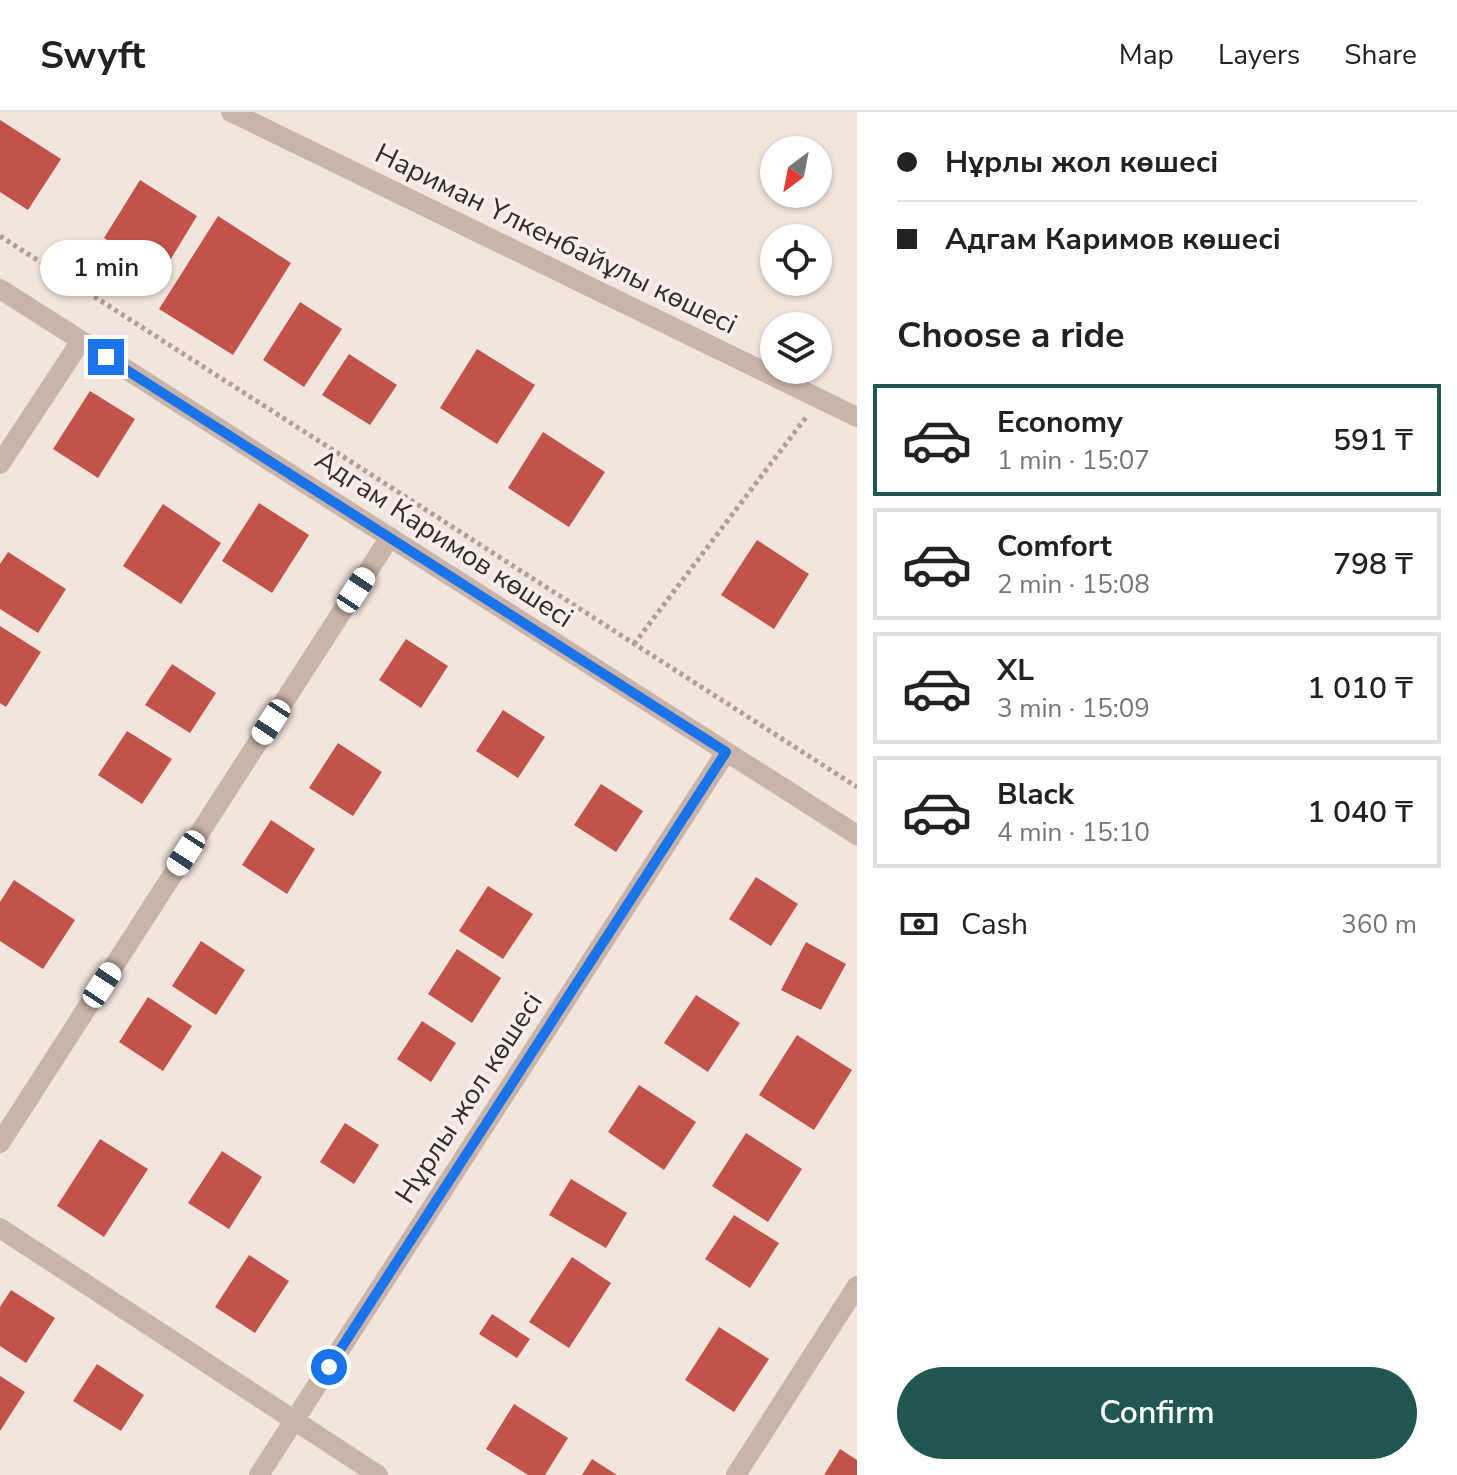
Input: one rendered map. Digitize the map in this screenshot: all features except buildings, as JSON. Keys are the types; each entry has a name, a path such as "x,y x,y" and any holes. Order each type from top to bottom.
{"street":[{"name":"Нариман Үлкенбайұлы көшесі","path":"231,112 857,417"},
{"name":"Адгам Каримов көшесі","path":"0,289 857,835"},
{"path":"0,464 81,341"},
{"path":"0,1143 390,537"},
{"name":"Нұрлы жол көшесі","path":"259,1475 726,752"},
{"path":"0,1228 378,1475"},
{"path":"736,1475 857,1286"}],"path":[{"path":"0,236 857,787"},
{"path":"634,644 820,399"}],"route":[{"path":"106,357 726,752 329,1367"}]}
